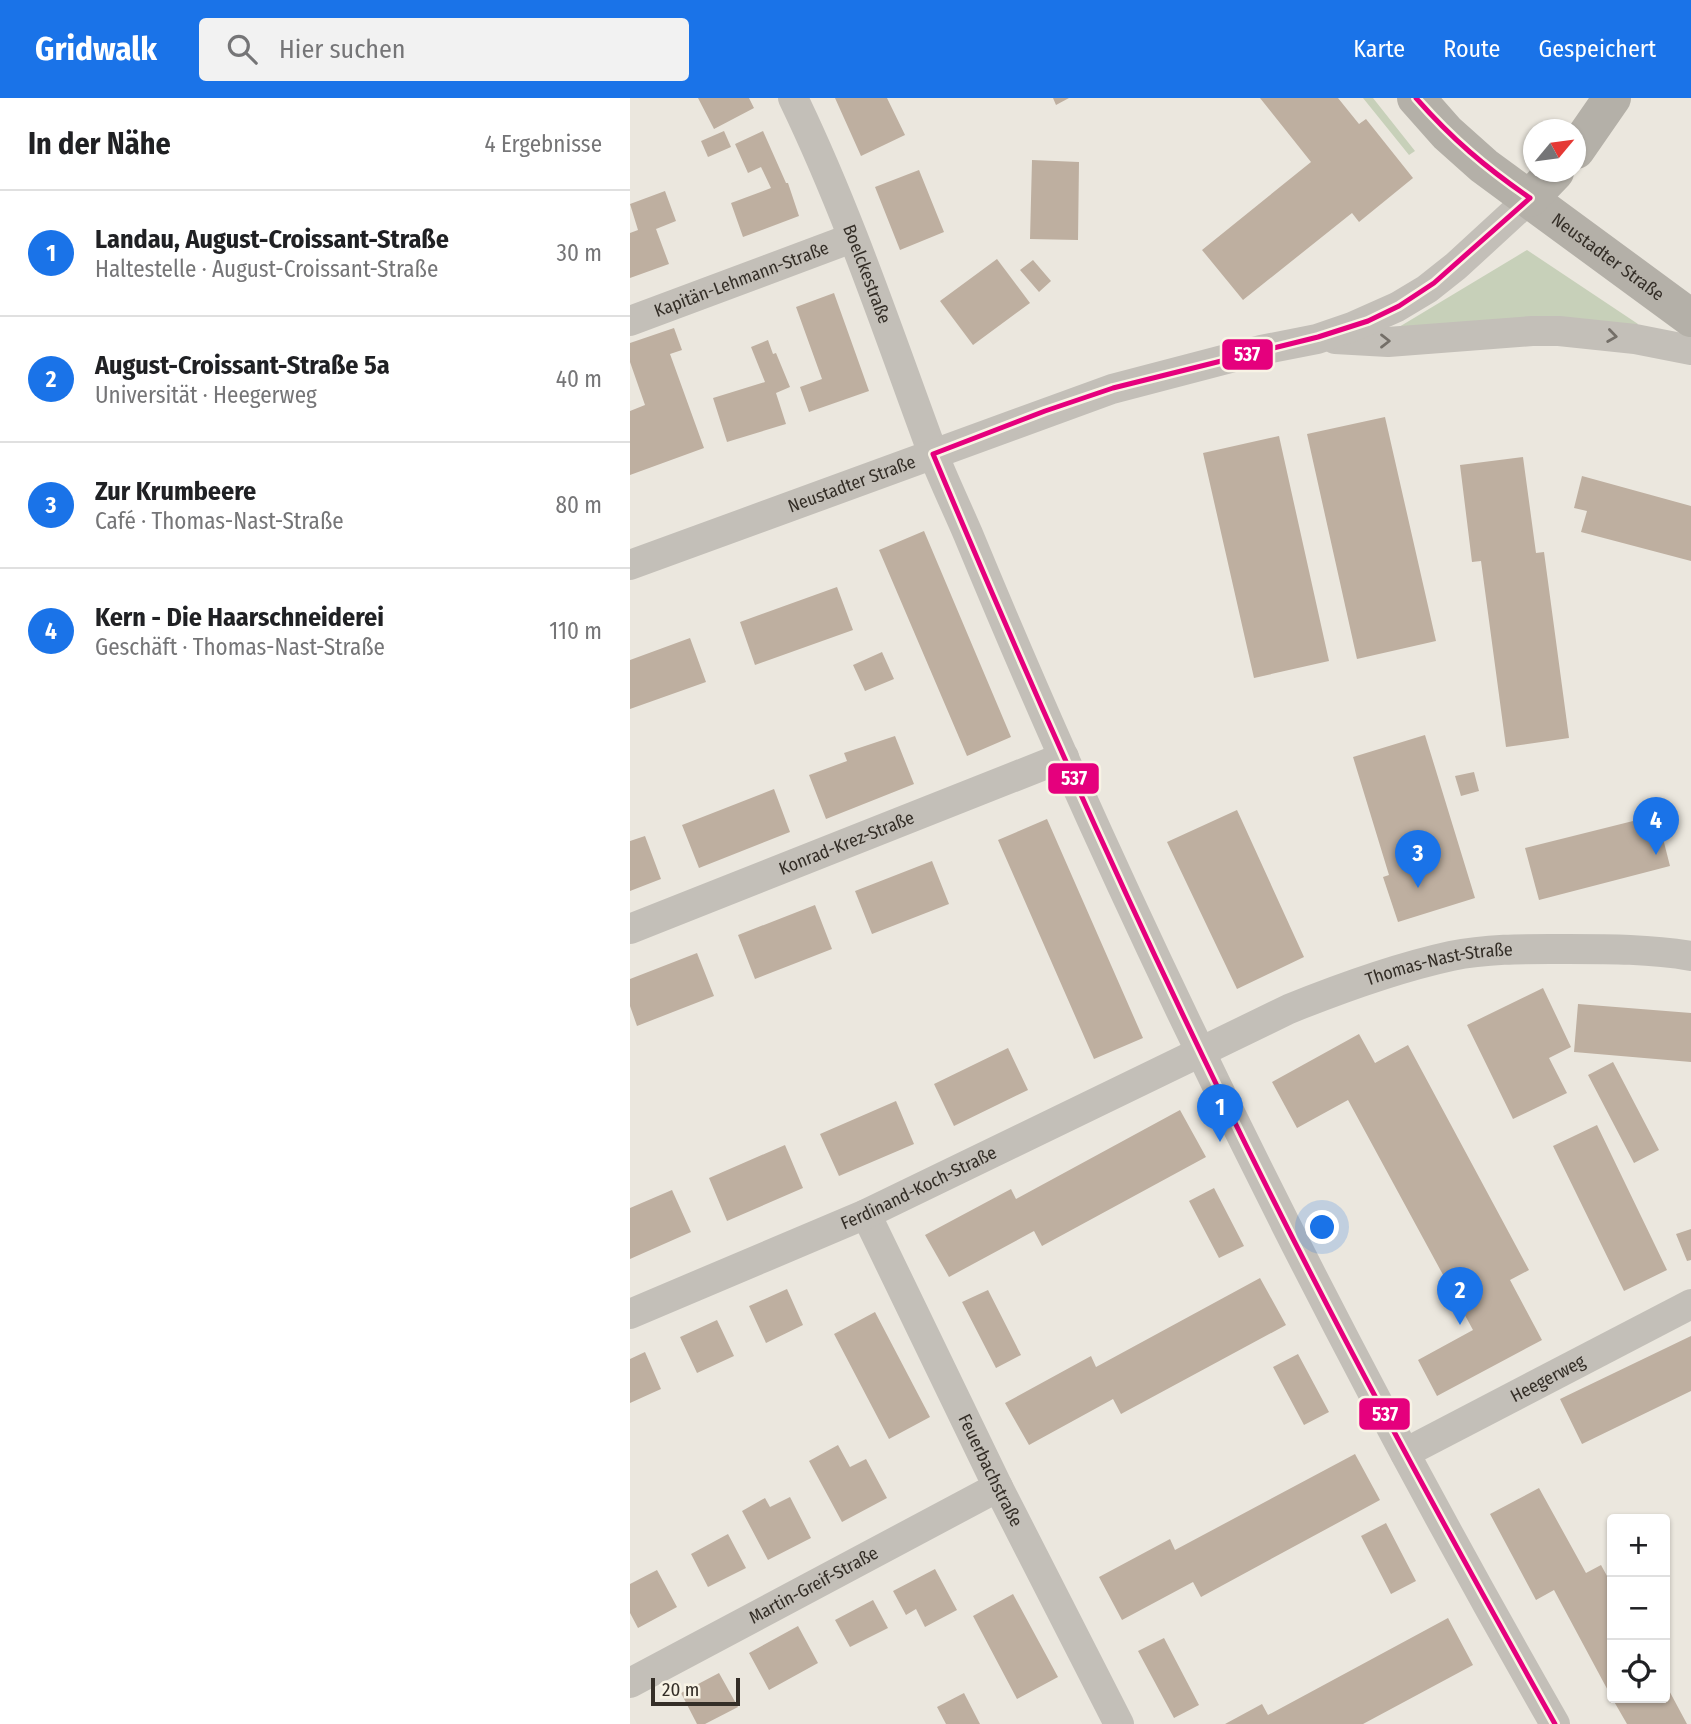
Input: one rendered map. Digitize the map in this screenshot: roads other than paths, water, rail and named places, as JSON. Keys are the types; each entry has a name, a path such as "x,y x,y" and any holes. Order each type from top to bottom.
{"main road":[{"path":"1416,98 1447,133 1484,166 1543,185"},
{"path":"1586,136 1612,98"},
{"name":"Neustadter Straße","path":"1543,185 1691,318"}],"street":[{"name":"Boelckestraße","path":"793,98 828,176 933,454 1064,757 1201,1051 1290,1233 1405,1453 1555,1724"},
{"name":"Neustadter Straße","path":"630,565 1112,389 1261,350 1336,334 1379,316 1427,289 1456,266 1543,185"},
{"name":"Kapitän-Lehmann-Straße","path":"630,321 852,238"},
{"name":"Neustadter Straße","path":"1317,339 1388,342 1559,331 1634,339 1691,350"},
{"name":"Konrad-Krez-Straße","path":"630,929 1064,757"},
{"name":"Thomas-Nast-Straße","path":"1201,1051 1300,1004 1452,956 1523,949 1640,950 1691,956"},
{"name":"Ferdinand-Koch-Straße","path":"630,1314 866,1214 1201,1051"},
{"name":"Feuerbachstraße","path":"866,1214 998,1487 1119,1724"},
{"name":"Heegerweg","path":"1405,1453 1691,1304"},
{"name":"Martin-Greif-Straße","path":"630,1683 998,1487"}],"place":[{"name":"Kern - Die Haarschneiderei","path":"1656,855"},
{"name":"Zur Krumbeere","path":"1418,888"},
{"name":"Landau, August-Croissant-Straße","path":"1220,1142"},
{"name":"August-Croissant-Straße 5a","path":"1460,1325"}]}
